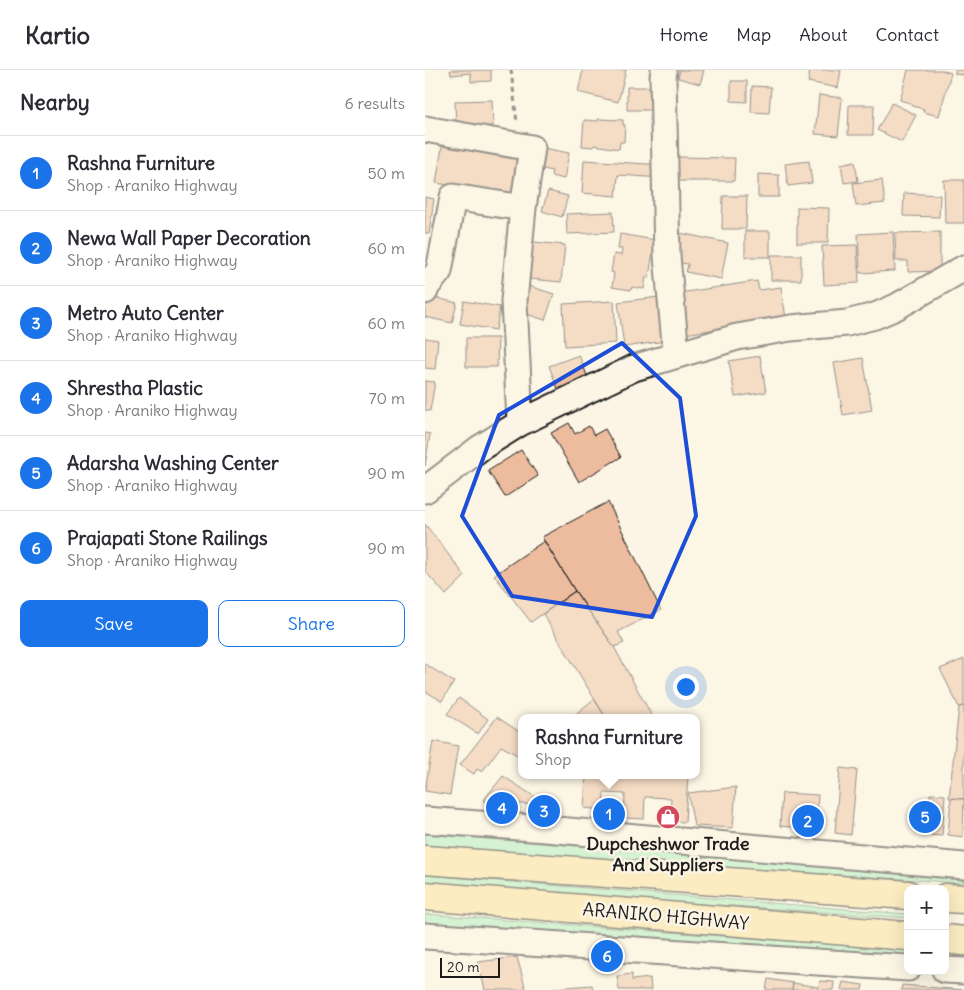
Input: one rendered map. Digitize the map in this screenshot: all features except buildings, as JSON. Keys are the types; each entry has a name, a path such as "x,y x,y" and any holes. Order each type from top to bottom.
{"highway":[{"name":"ARANIKO HIGHWAY","path":"425,860 904,895"},
{"name":"ARANIKO HIGHWAY","path":"425,896 904,936"},
{"path":"949,898 964,899"},
{"path":"949,939 964,941"}],"street":[{"path":"664,70 667,256 676,354"},
{"path":"425,129 532,148 523,208 513,301 520,422"},
{"path":"425,291 426,286 439,271 453,196 523,208"},
{"path":"425,490 480,448 520,422 634,368 737,337 791,328 847,324 875,316 896,307 964,268"},
{"path":"425,820 964,866"},
{"path":"425,936 904,968"},
{"path":"949,970 964,971"}],"path":[{"path":"511,70 520,146"}],"highlighted area":[{"path":"622,343 680,398 696,516 652,617 512,596 462,516 499,415"}],"green space":[{"path":"425,834 964,878 964,883 564,857 425,845"},
{"path":"425,875 904,914 904,918 526,892 425,884"},
{"path":"425,914 904,950 904,956 425,928"}],"place":[{"name":"Shrestha Plastic","path":"502,808"},
{"name":"Metro Auto Center","path":"544,811"},
{"name":"Rashna Furniture","path":"609,814"},
{"name":"Dupcheshwor Trade And Suppliers","path":"668,817"},
{"name":"Adarsha Washing Center","path":"925,817"},
{"name":"Newa Wall Paper Decoration","path":"808,821"},
{"name":"Prajapati Stone Railings","path":"607,956"}]}
